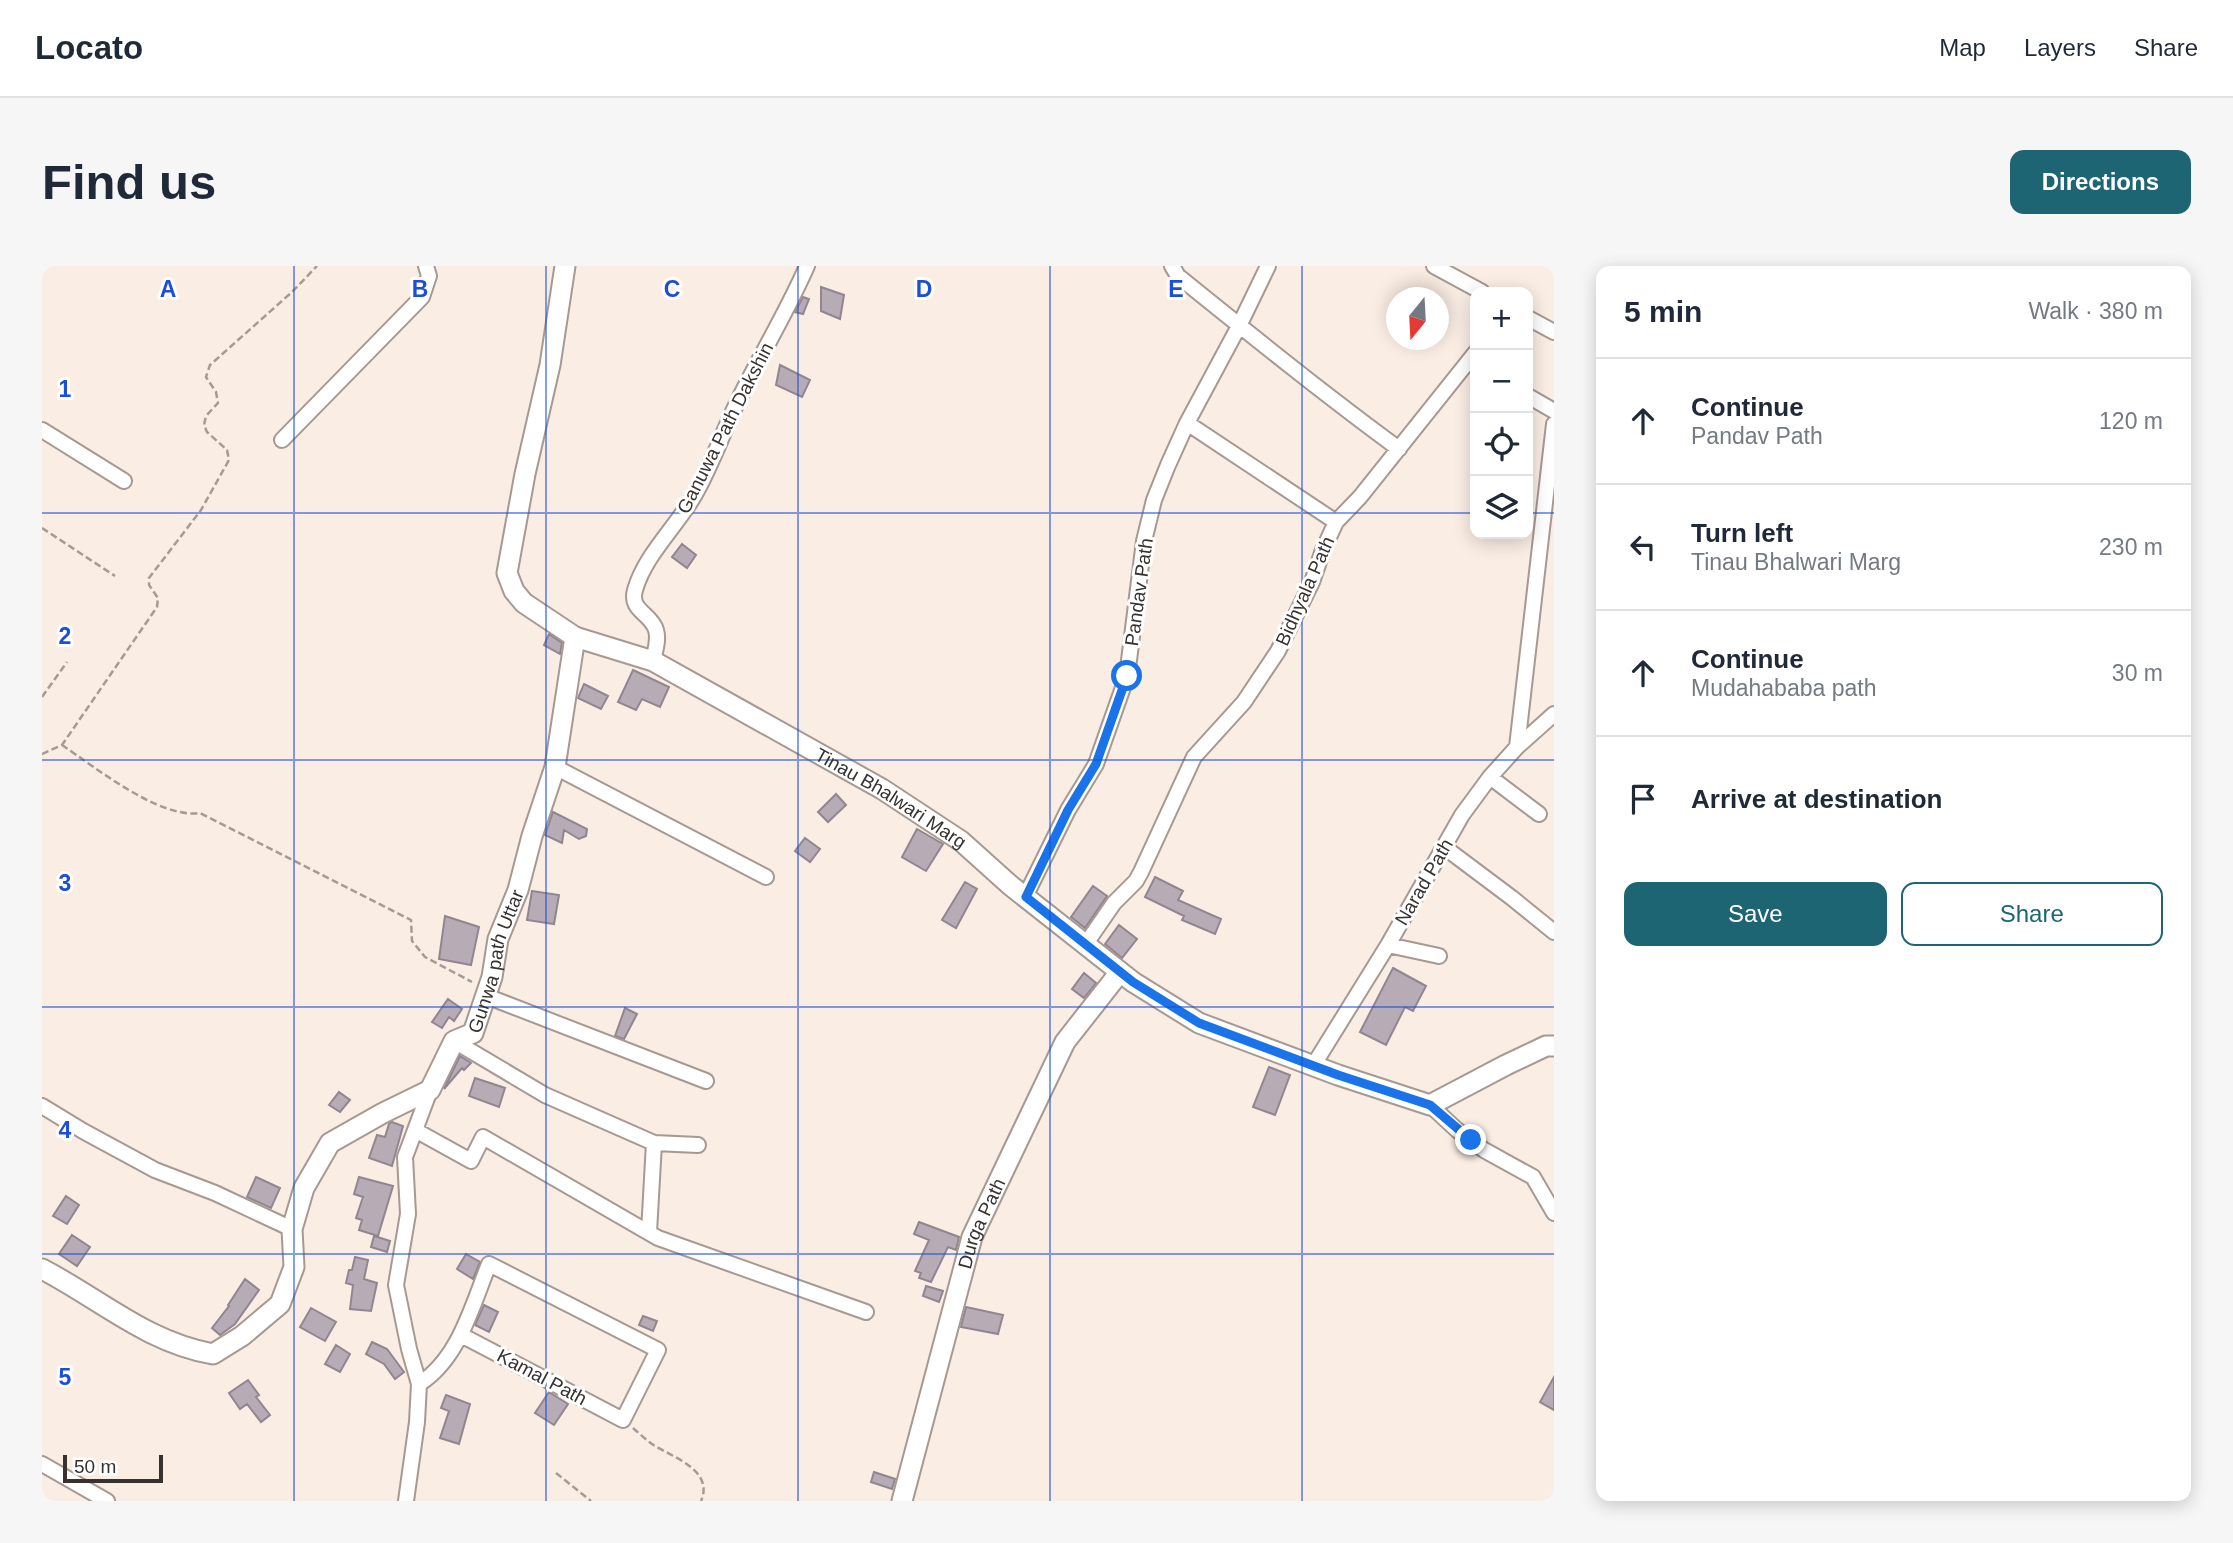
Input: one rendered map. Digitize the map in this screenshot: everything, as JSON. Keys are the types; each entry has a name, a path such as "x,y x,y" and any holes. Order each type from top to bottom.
{"street":[{"path":"282,440 422,298 429,276 426,266"},
{"name":"Tinau Bhalwari Marg","path":"565,266 550,365 525,474 507,573 514,591 524,603 575,637 653,662 882,789 961,841 1119,971 1199,1023 1313,1066 1430,1105"},
{"name":"Ganuwa Path Dakshin","path":"653,662 656,629 635,606 633,598 636,586 652,557 694,497 738,400 786,312 807,266"},
{"path":"1172,266 1178,276 1326,396 1399,449"},
{"name":"Pandav Path","path":"1026,897 1068,810 1096,764 1127,676 1144,541 1154,500 1187,423 1240,326 1268,266"},
{"path":"1434,266 1473,287"},
{"path":"1533,321 1554,332"},
{"name":"Bidhyala Path","path":"1085,945 1114,903 1136,881 1194,757 1244,702 1278,652 1312,582 1322,550 1336,522 1470,365"},
{"path":"1533,399 1554,411"},
{"path":"1187,423 1336,522"},
{"path":"1517,747 1554,424"},
{"path":"42,430 124,481"},
{"name":"Gunwa path Uttar","path":"430,1090 454,1041 473,1033 492,978 498,939 518,890 532,836 555,767 575,637"},
{"name":"Narad Path","path":"1313,1066 1388,945 1462,815 1490,777 1517,747 1554,714"},
{"path":"555,767 766,877"},
{"path":"1490,777 1539,814"},
{"path":"1444,847 1554,932"},
{"path":"1388,945 1439,956"},
{"name":"Durga Path","path":"902,1501 972,1237 1065,1042 1119,971"},
{"path":"487,992 706,1081"},
{"path":"454,1041 545,1095 654,1143 698,1146"},
{"path":"1554,1046 1546,1046 1430,1105 1457,1130 1485,1150 1533,1177 1554,1213"},
{"path":"406,1501 417,1422 419,1384 396,1285 408,1213 405,1157 430,1090"},
{"path":"42,1269 153,1335 188,1349 213,1354 242,1336 281,1304 293,1267 292,1229 304,1188 330,1143 430,1090"},
{"path":"42,1106 155,1170 215,1193 292,1229"},
{"path":"415,1130 471,1161 483,1137 658,1238 866,1312"},
{"path":"649,1232 654,1143"},
{"path":"419,1384 439,1369 461,1335 489,1264 658,1350 623,1420"},
{"name":"Kamal Path","path":"461,1335 623,1420"},
{"path":"42,1464 107,1501"}],"path":[{"path":"42,754 62,744 157,607 158,598 149,584 149,578 201,510 229,460 228,450 207,432 204,425 206,416 218,403 216,392 206,377 210,365 292,292 317,266"},
{"path":"42,527 115,576"},
{"path":"42,697 67,662"},
{"path":"62,744 138,796 188,815 200,813 411,920 412,941 425,957 487,992"},
{"path":"623,1420 654,1445 690,1465 703,1484 704,1494 701,1501"},
{"path":"556,1473 591,1501"}],"building":[{"path":"821,287 844,295 840,319 821,311"},
{"path":"803,297 809,299 803,314 795,312"},
{"path":"780,365 810,380 802,397 776,385"},
{"path":"682,544 696,555 687,568 672,557"},
{"path":"549,634 562,643 560,654 544,645"},
{"path":"633,670 669,687 660,707 642,699 636,710 618,702"},
{"path":"584,684 608,696 601,709 578,698"},
{"path":"836,794 846,805 828,822 818,812"},
{"path":"553,812 587,829 586,836 579,839 564,830 562,843 545,835"},
{"path":"917,829 943,844 926,871 902,857"},
{"path":"805,838 820,849 810,862 795,851"},
{"path":"1155,877 1183,891 1178,900 1221,919 1215,934 1182,920 1184,916 1145,897"},
{"path":"965,882 977,889 956,928 942,920"},
{"path":"1093,886 1107,896 1085,928 1071,917"},
{"path":"532,891 559,895 554,924 527,920"},
{"path":"445,916 479,927 471,965 439,959"},
{"path":"1119,925 1137,939 1122,958 1105,944"},
{"path":"1393,968 1426,986 1413,1011 1405,1007 1386,1045 1360,1032"},
{"path":"1084,973 1096,983 1084,998 1072,989"},
{"path":"448,999 462,1009 454,1021 449,1017 442,1028 432,1022"},
{"path":"625,1008 637,1014 624,1039 615,1036"},
{"path":"460,1056 471,1063 464,1070 462,1068 444,1089"},
{"path":"1269,1067 1290,1075 1275,1115 1253,1107"},
{"path":"475,1078 505,1088 499,1107 469,1096"},
{"path":"339,1092 350,1100 340,1112 329,1105"},
{"path":"392,1122 403,1126 392,1166 369,1158 377,1135 385,1137"},
{"path":"256,1177 280,1188 271,1208 247,1197"},
{"path":"359,1177 393,1186 378,1236 359,1230 362,1220 356,1218 363,1197 354,1194"},
{"path":"66,1196 79,1205 67,1224 53,1216"},
{"path":"919,1222 959,1237 956,1250 948,1247 931,1282 919,1278 921,1273 915,1271 929,1240 914,1234"},
{"path":"72,1235 90,1247 77,1266 59,1254"},
{"path":"374,1236 390,1241 387,1252 371,1247"},
{"path":"466,1254 480,1262 473,1279 457,1269"},
{"path":"355,1257 368,1260 364,1279 377,1283 371,1311 350,1309 353,1285 346,1283"},
{"path":"245,1279 259,1290 235,1324 220,1335 212,1328"},
{"path":"926,1286 943,1291 939,1302 923,1296"},
{"path":"484,1305 498,1312 489,1332 475,1325"},
{"path":"966,1307 1003,1315 998,1334 961,1327"},
{"path":"311,1308 336,1322 325,1341 300,1327"},
{"path":"643,1316 657,1321 653,1331 639,1325"},
{"path":"372,1342 387,1349 404,1372 395,1379 384,1364 366,1354"},
{"path":"336,1345 350,1354 340,1372 325,1364"},
{"path":"1554,1377 1554,1410 1540,1402"},
{"path":"248,1380 259,1395 256,1397 270,1415 261,1422 247,1404 240,1409 229,1393"},
{"path":"549,1392 568,1404 554,1425 535,1413"},
{"path":"446,1395 470,1404 459,1444 440,1438 449,1411 441,1408"},
{"path":"874,1472 895,1479 892,1489 871,1482"}],"route":[{"path":"1127,676 1096,764 1068,810 1026,897 1133,982 1199,1023 1338,1075 1430,1105 1471,1140"}]}
